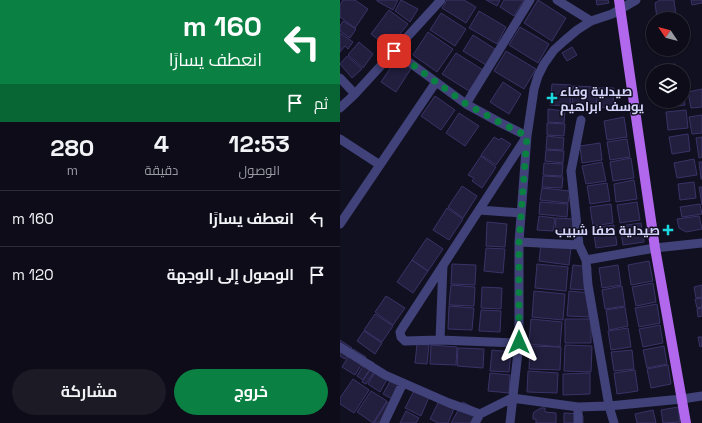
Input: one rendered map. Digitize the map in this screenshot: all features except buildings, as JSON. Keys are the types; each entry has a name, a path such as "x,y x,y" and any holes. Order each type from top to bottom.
{"main road":[{"path":"620,5 655,248 686,423"}],"street":[{"path":"340,108 355,94 441,0"},
{"path":"466,104 530,0"},
{"path":"558,0 591,21"},
{"path":"510,423 519,342 519,242 521,214 527,136 534,89 544,64 554,50 564,41 591,21 608,16 620,5 636,0"},
{"path":"394,51 466,104 527,136"},
{"path":"340,78 355,94"},
{"path":"340,224 436,82"},
{"path":"581,120 571,171 579,245 586,260 588,285 609,406 614,423"},
{"path":"519,342 440,340 405,341 400,337 400,332 527,136"},
{"path":"340,139 380,164"},
{"path":"479,210 521,214"},
{"path":"519,242 579,245"},
{"path":"586,260 655,248 702,243"},
{"path":"440,340 443,265"},
{"path":"340,347 385,375 449,403 480,414"},
{"path":"384,423 403,383"},
{"path":"475,423 480,414 512,398 578,407 609,406 702,396"},
{"path":"578,407 578,423"}],"place":[{"name":"صيدلية وفاء يوسف ابراهيم","path":"552,98"},
{"name":"صيدلية صفا شبيب","path":"668,230"}],"route":[{"path":"394,51 466,104 527,136 519,242 519,342"}]}
